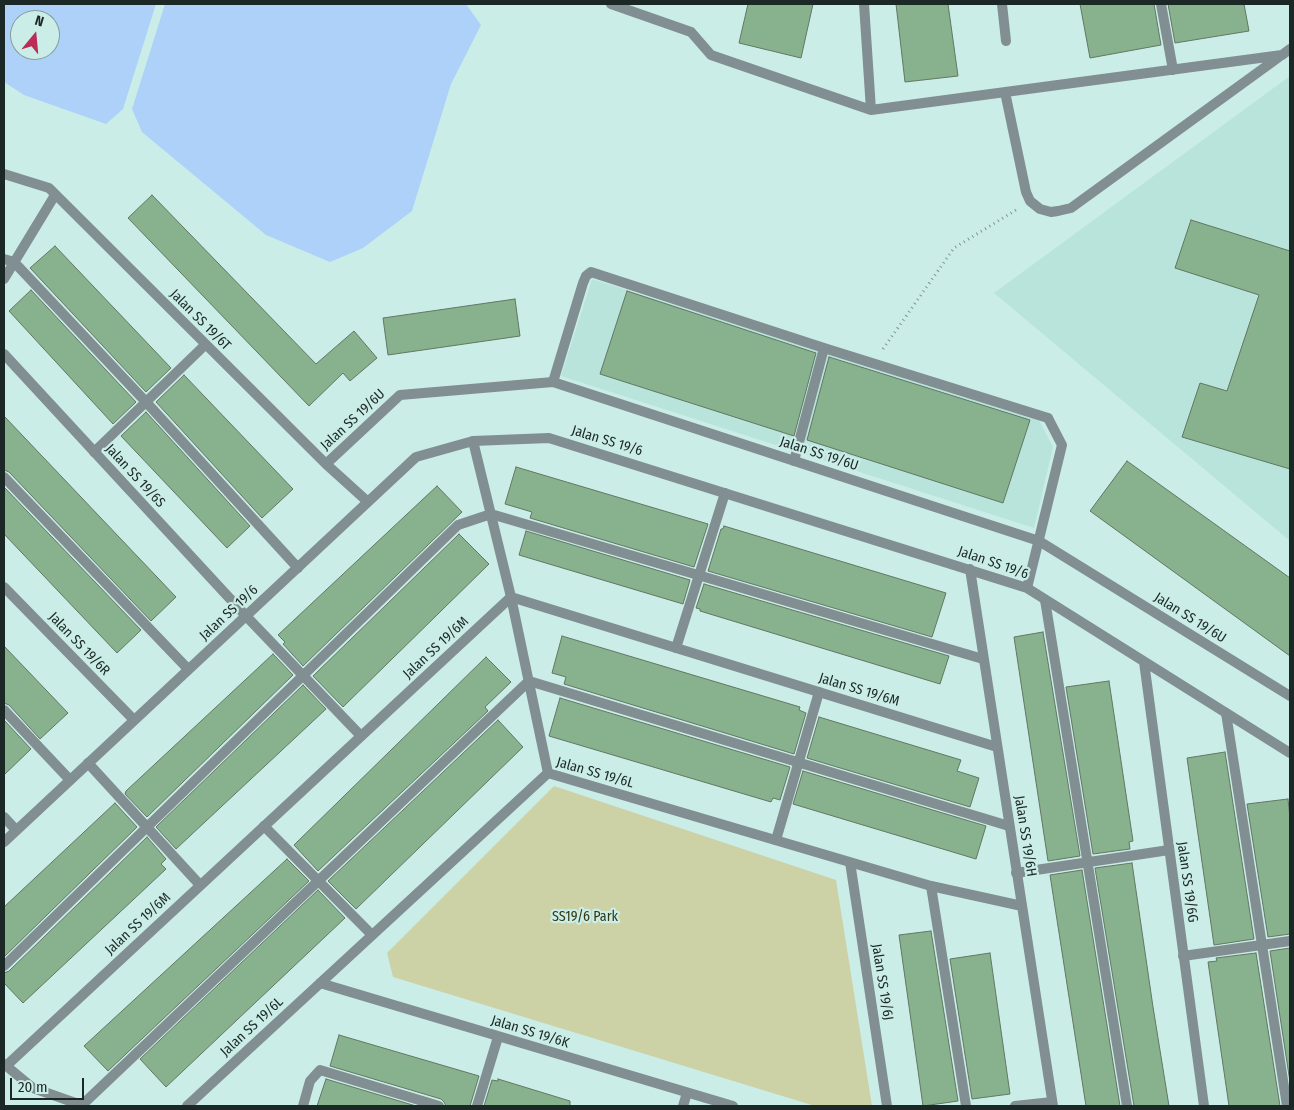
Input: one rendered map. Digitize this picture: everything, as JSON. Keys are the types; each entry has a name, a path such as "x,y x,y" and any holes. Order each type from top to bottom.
{"street":[{"path":"610,4 691,32 711,55 871,110 1173,70 1286,52"},
{"path":"864,4 871,110"},
{"path":"1002,4 1006,41"},
{"path":"1161,4 1173,70"},
{"path":"1005,92 1026,192 1030,201 1040,209 1051,212 1071,208 1286,52"},
{"name":"Jalan SS 19/6T","path":"4,174 48,188 326,464 368,502"},
{"path":"4,279 9,261 55,195"},
{"path":"9,261 146,402 298,568"},
{"path":"553,382 582,283 591,272 873,364 1048,418 1062,445 1027,588"},
{"path":"94,452 205,344"},
{"path":"794,461 824,348"},
{"name":"Jalan SS 19/6S","path":"4,354 246,616 361,736"},
{"name":"Jalan SS 19/6U","path":"326,464 400,395 553,382 1039,541 1290,696"},
{"name":"Jalan SS 19/6","path":"4,842 416,457 473,441 549,438 1027,588 1290,753"},
{"path":"473,441 511,597 548,773"},
{"path":"4,478 188,670"},
{"path":"676,648 725,493"},
{"path":"4,966 458,524 491,514 983,659"},
{"name":"Jalan SS 19/6H","path":"970,569 1052,1104"},
{"name":"Jalan SS 19/6R","path":"4,587 134,720"},
{"name":"Jalan SS 19/6M","path":"5,1065 511,597 997,747"},
{"path":"1045,600 1127,1106"},
{"name":"Jalan SS 19/6G","path":"1144,662 1204,1106"},
{"path":"529,681 1009,826"},
{"path":"5,1065 33,1088 82,1106 529,681"},
{"path":"776,840 819,692"},
{"path":"4,710 70,780"},
{"path":"1226,713 1287,1106"},
{"path":"88,763 200,885"},
{"name":"Jalan SS 19/6L","path":"187,1106 548,773 931,886 1022,906"},
{"path":"4,817 16,830"},
{"path":"264,826 372,935"},
{"path":"1016,873 1169,850"},
{"name":"Jalan SS 19/6J","path":"850,862 887,1106"},
{"path":"931,886 966,1106"},
{"path":"1183,956 1290,941"},
{"name":"Jalan SS 19/6K","path":"320,983 733,1106"},
{"path":"477,1106 498,1036"},
{"path":"303,1106 310,1082 320,1070 439,1106"},
{"path":"683,1106 687,1093"},
{"path":"1015,1106 1052,1104"}],"path":[{"path":"873,364 954,248 1030,201"}],"shaded area":[{"path":"1290,76 1290,541 994,293"},
{"path":"592,279 1039,420 1053,447 1034,528 561,376"}],"green space":[{"name":"SS19/6 Park","path":"554,786 836,880 872,1106 815,1106 393,977 387,953"}],"water":[{"path":"4,4 156,4 123,109 106,124 24,95 4,82"},
{"path":"165,4 466,4 481,25 451,84 412,211 363,248 330,262 266,235 142,132 132,109"}],"building":[{"path":"748,4 813,4 801,58 739,43"},
{"path":"896,4 948,4 958,76 905,82"},
{"path":"1080,4 1154,4 1161,45 1090,58"},
{"path":"1168,4 1244,4 1249,31 1175,43"},
{"path":"152,195 316,364 354,331 377,358 350,381 343,373 309,406 128,218"},
{"path":"1191,220 1290,251 1290,469 1182,437 1200,383 1227,391 1259,295 1175,268"},
{"path":"55,246 171,368 146,392 30,268"},
{"path":"31,290 136,402 113,424 9,311"},
{"path":"627,291 816,353 794,436 600,374"},
{"path":"515,299 520,336 388,355 383,318"},
{"path":"829,357 1030,420 1003,503 807,440"},
{"path":"184,375 293,489 262,518 156,402"},
{"path":"146,412 250,526 227,548 121,436"},
{"path":"4,416 176,597 151,621 9,472 4,470"},
{"path":"1127,461 1290,578 1290,656 1090,511"},
{"path":"516,467 708,524 694,567 530,518 532,512 505,504"},
{"path":"437,486 462,512 303,666 283,644 285,642 278,635"},
{"path":"4,487 141,630 117,653 4,534"},
{"path":"724,526 946,593 932,637 708,571 721,529"},
{"path":"526,531 690,580 683,604 519,555"},
{"path":"459,534 489,564 343,707 313,676"},
{"path":"704,584 949,656 940,684 700,611 700,609 696,608"},
{"path":"1043,632 1080,856 1048,861 1014,637"},
{"path":"562,636 800,707 799,710 806,713 794,754 564,684 566,677 552,673"},
{"path":"4,646 68,713 40,739 9,705 4,703"},
{"path":"273,654 293,675 147,817 125,794 126,791"},
{"path":"486,657 511,682 485,707 488,711 318,871 294,845"},
{"path":"1109,681 1133,841 1129,842 1130,849 1093,854 1066,687"},
{"path":"303,685 326,709 176,849 156,827"},
{"path":"560,698 790,767 780,800 773,798 771,802 549,736"},
{"path":"819,717 961,760 957,771 979,778 970,807 807,758"},
{"path":"4,720 31,749 4,775"},
{"path":"498,720 523,747 356,909 328,881"},
{"path":"1225,752 1254,939 1214,945 1187,758"},
{"path":"803,771 986,826 976,859 793,804"},
{"path":"1288,799 1290,818 1290,934 1268,937 1247,804"},
{"path":"115,803 137,827 4,957 4,907"},
{"path":"147,837 166,859 161,864 166,869 23,1003 4,983 4,973 9,971"},
{"path":"287,859 309,881 108,1071 84,1046"},
{"path":"1132,863 1169,1106 1134,1106 1095,868"},
{"path":"1082,870 1120,1106 1086,1106 1050,875"},
{"path":"318,890 345,918 166,1087 140,1059"},
{"path":"931,931 958,1101 923,1106 899,935"},
{"path":"1290,948 1290,1082 1270,951"},
{"path":"990,953 1010,1094 972,1099 950,959"},
{"path":"1256,953 1280,1106 1229,1106 1208,962 1217,961 1216,958"},
{"path":"339,1035 479,1076 470,1106 446,1106 441,1099 330,1066"},
{"path":"326,1079 416,1106 317,1106"},
{"path":"498,1079 570,1101 570,1106 484,1106 492,1080 498,1081"}]}
